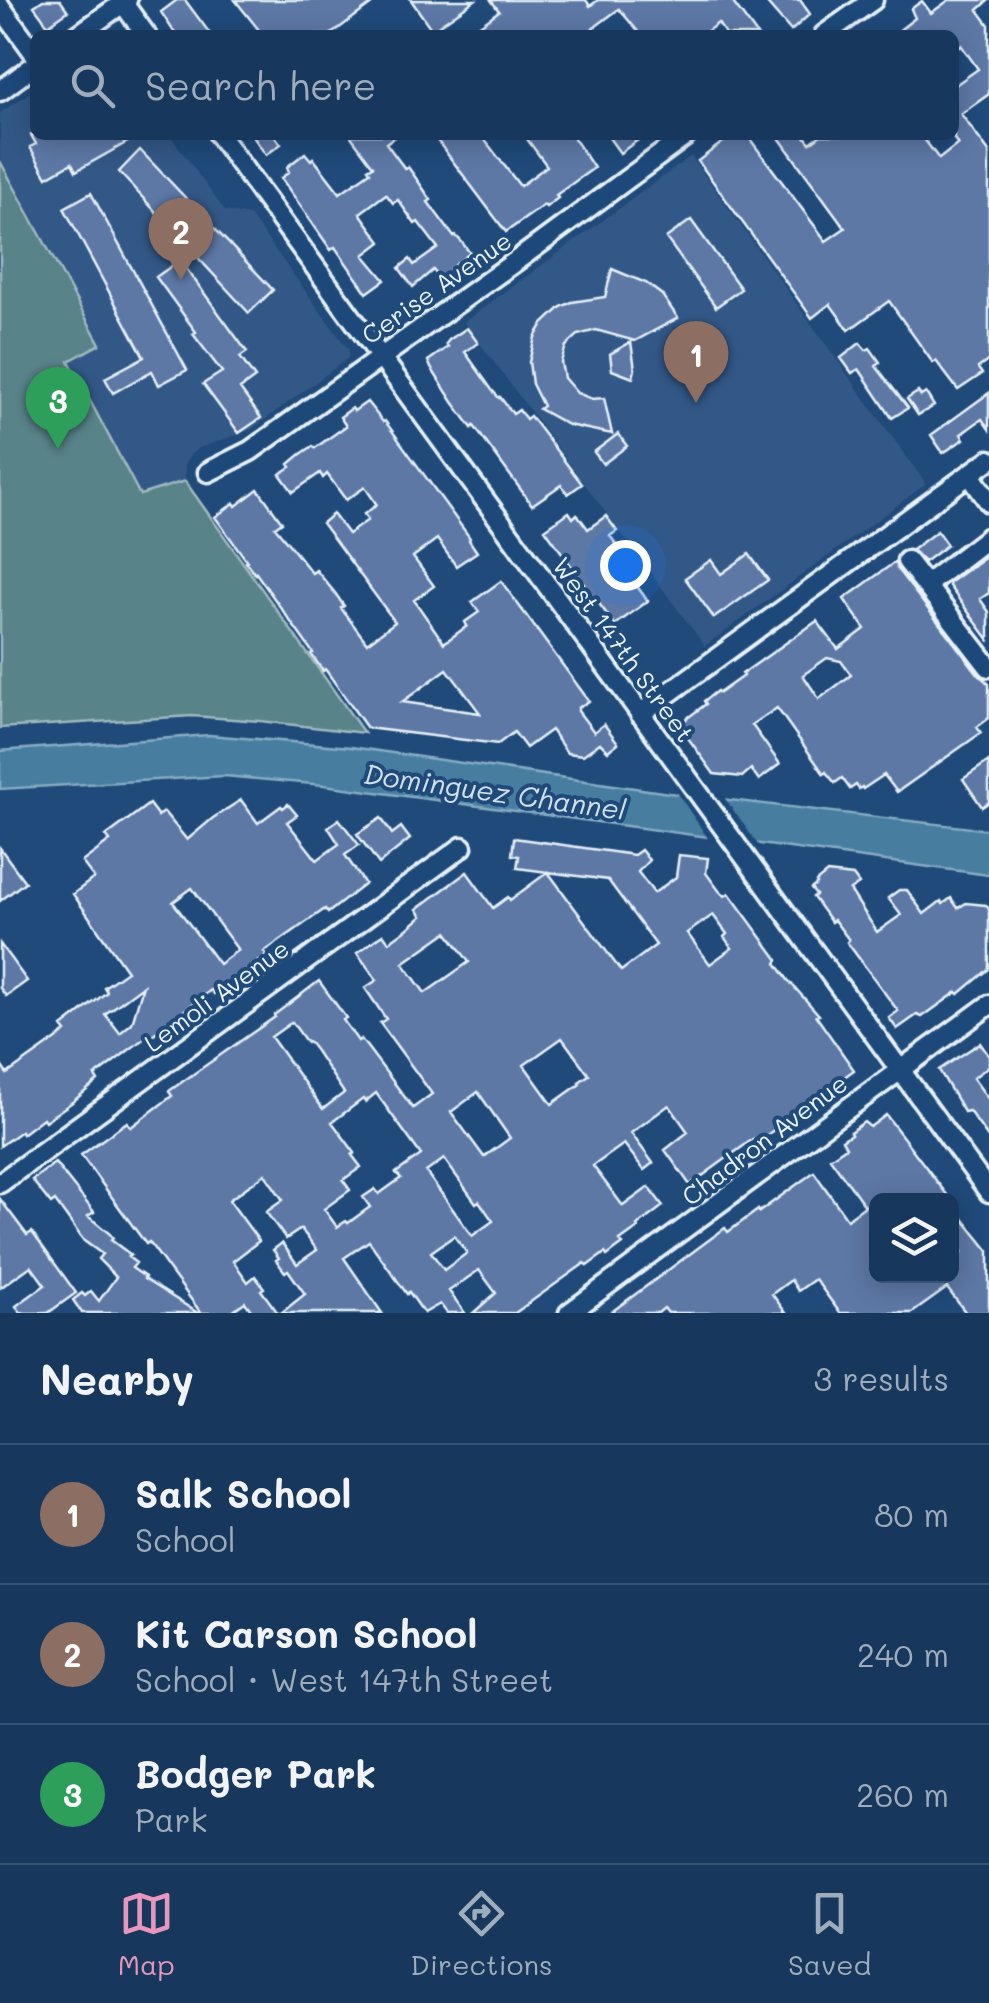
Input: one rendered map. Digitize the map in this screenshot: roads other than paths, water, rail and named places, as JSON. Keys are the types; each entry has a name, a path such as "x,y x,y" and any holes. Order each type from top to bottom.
{"street":[{"path":"831,30 873,0"},
{"path":"85,30 125,2 143,30"},
{"path":"0,6 30,47"},
{"path":"0,91 30,70"},
{"name":"West 147th Street","path":"223,140 989,1192"},
{"name":"Cerise Avenue","path":"208,472 250,451 680,140"},
{"path":"640,714 989,460"},
{"path":"970,475 989,502"},
{"path":"926,585 989,537"},
{"path":"907,561 988,665"},
{"name":"Lemoli Avenue","path":"0,1183 462,847"},
{"name":"Chadron Avenue","path":"569,1313 989,1005"}],"water":[{"name":"Dominguez Channel","path":"209,735 351,747 669,793 989,830 989,875 324,785 224,776 0,789 0,751"}],"place":[{"name":"Kit Carson School","path":"181,280"},
{"name":"Salk School","path":"696,403"},
{"name":"Bodger Park","path":"58,449"}]}
